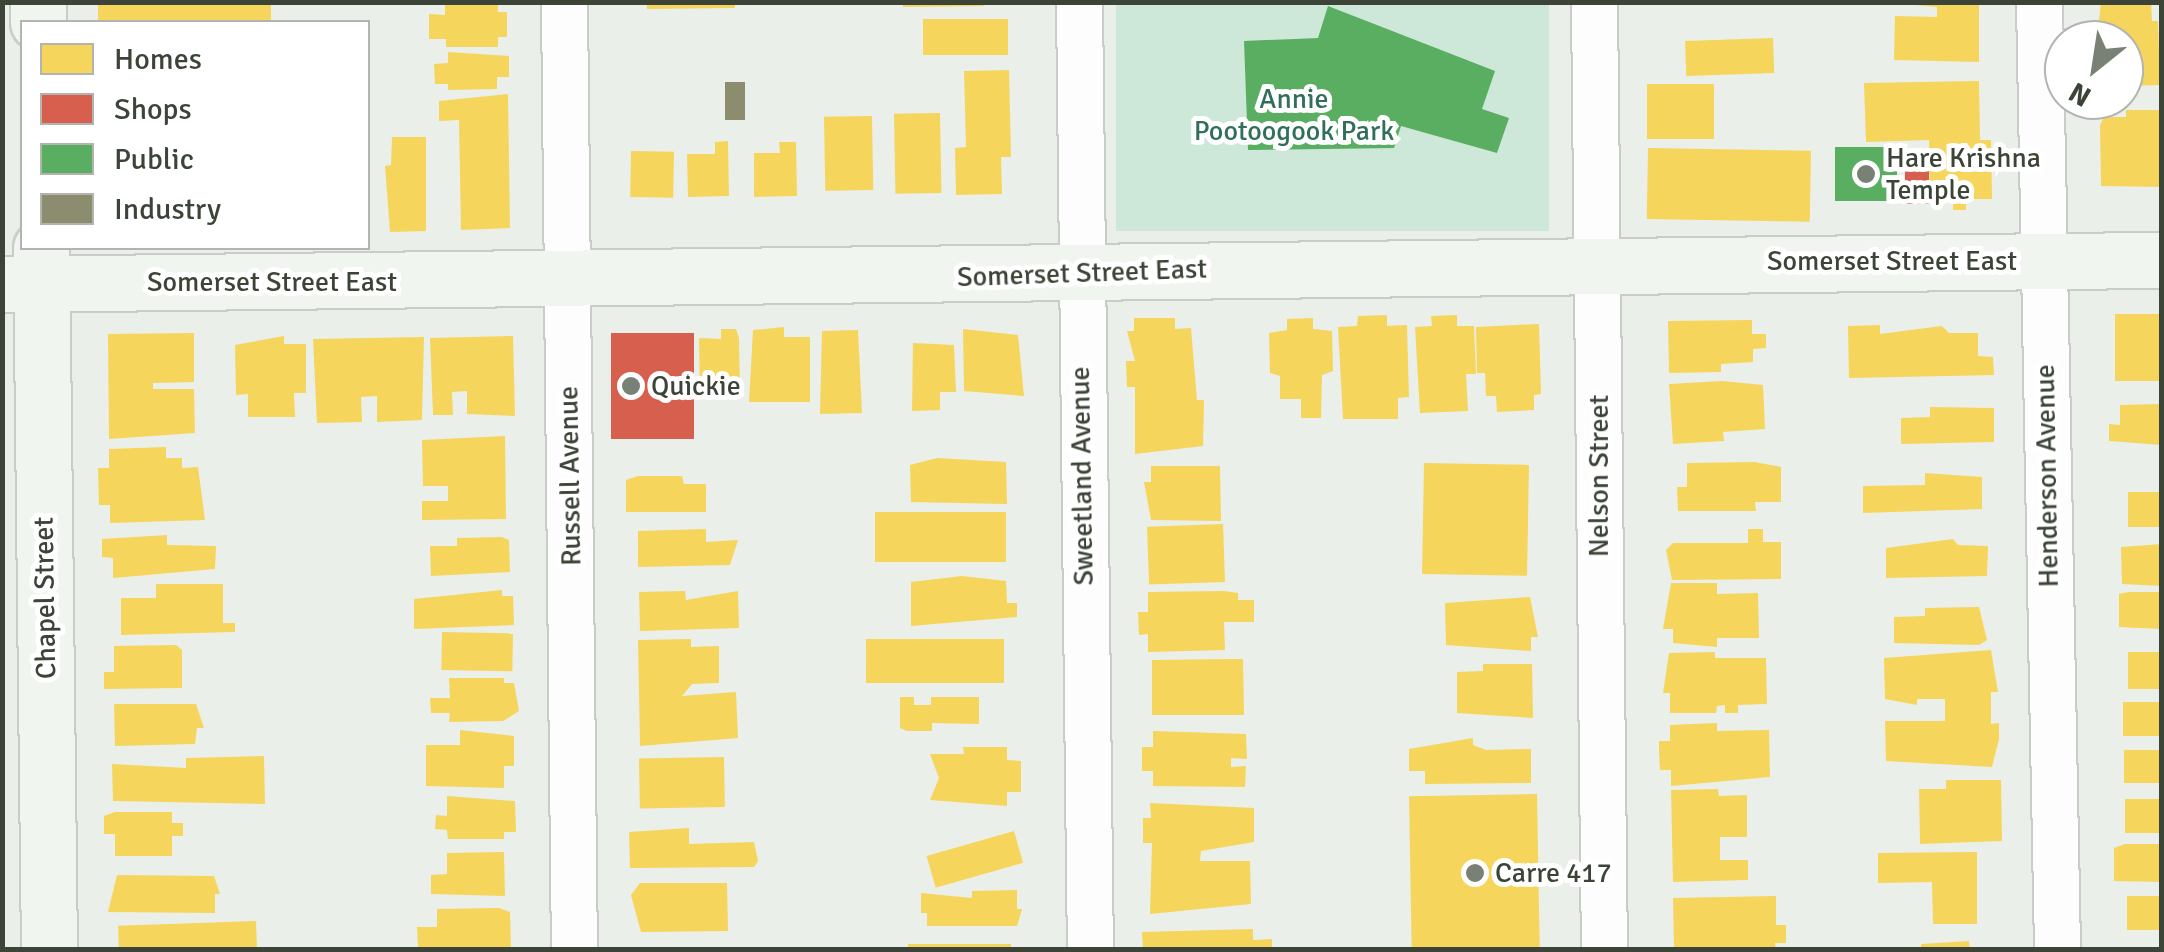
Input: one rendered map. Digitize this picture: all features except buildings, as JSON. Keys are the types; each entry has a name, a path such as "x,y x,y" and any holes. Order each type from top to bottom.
{"street":[{"name":"Russell Avenue","path":"564,2 574,950"},
{"name":"Sweetland Avenue","path":"1079,2 1090,950"},
{"name":"Nelson Street","path":"1594,2 1604,950"},
{"name":"Henderson Avenue","path":"2039,2 2056,950"},
{"name":"Somerset Street East","path":"28,271 568,280 1080,275 1598,262 2162,260"},
{"name":"Chapel Street","path":"28,271 49,950"}],"green space":[{"name":"Annie Pootoogook Park","path":"1116,3 1549,3 1549,231 1116,231"}],"place":[{"name":"Hare Krishna Temple","path":"1866,174"},
{"name":"Quickie","path":"631,386"},
{"name":"Carre 417","path":"1475,873"}]}
